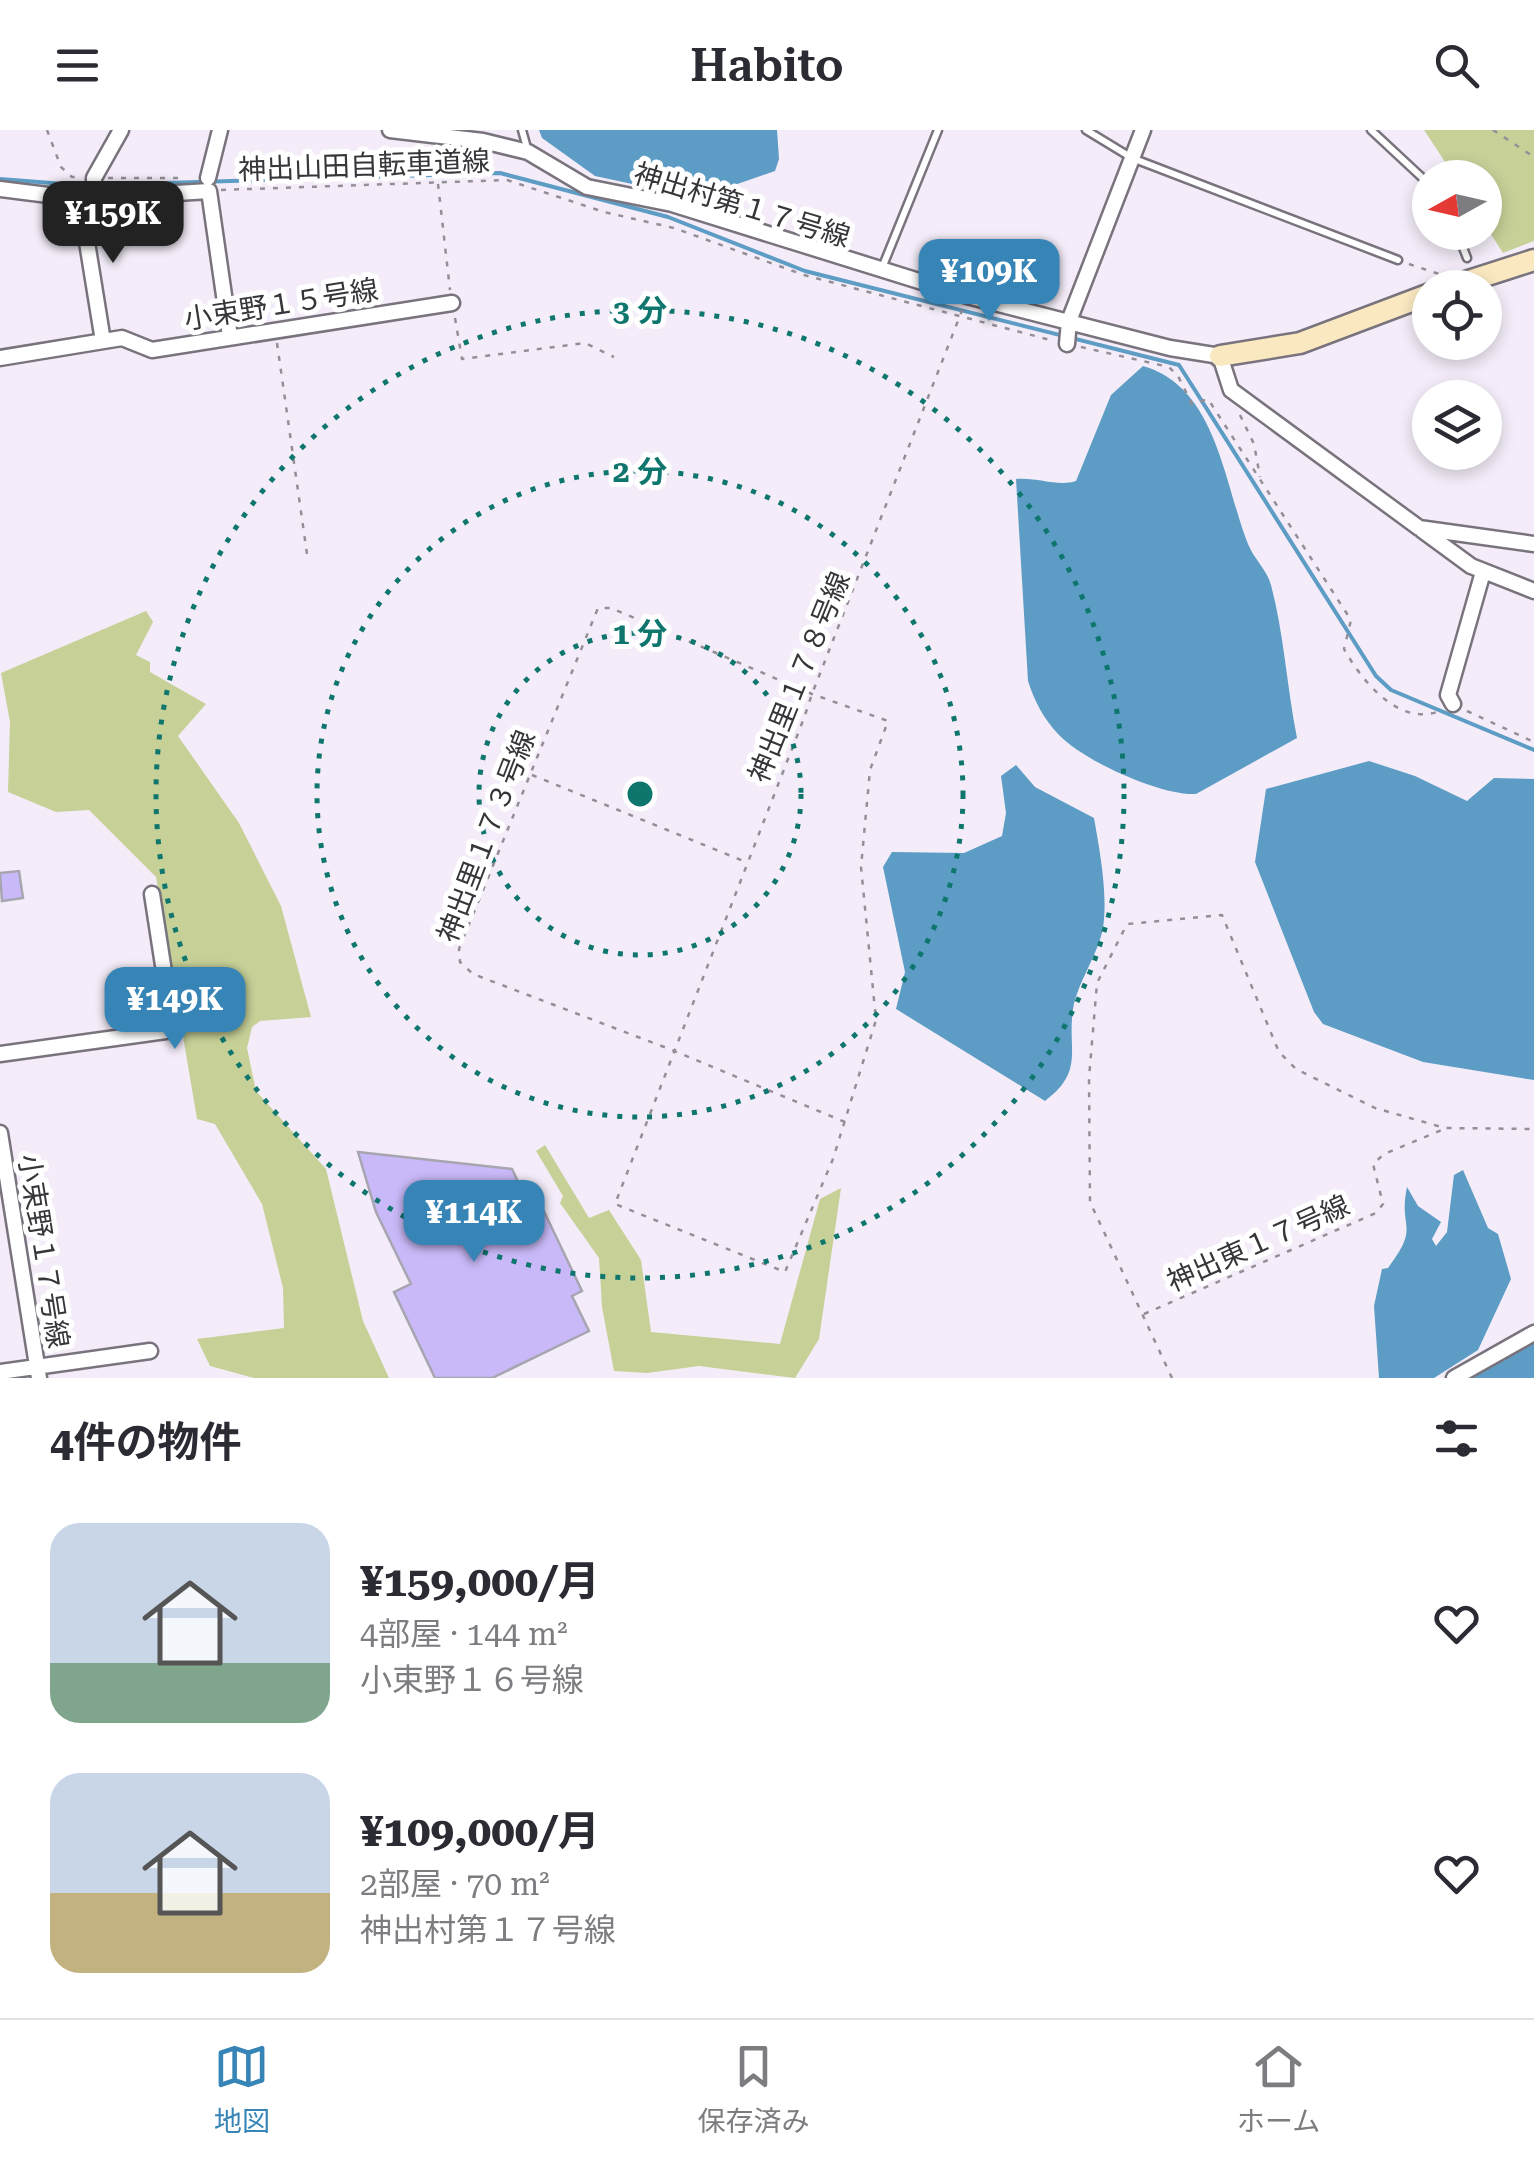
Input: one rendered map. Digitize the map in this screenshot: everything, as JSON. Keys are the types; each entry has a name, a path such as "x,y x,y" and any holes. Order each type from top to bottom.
{"street":[{"path":"103,341 88,197 120,130"},
{"path":"220,130 209,184 230,337"},
{"name":"神出村第１７号線","path":"390,130 484,141 528,152 587,187 672,204 881,273 1220,356"},
{"path":"1066,344 1069,321 1143,130"},
{"path":"0,189 88,197 209,184"},
{"path":"1502,270 1534,260"},
{"path":"1412,301 1300,343 1220,356 1231,390 1483,572 1534,591"},
{"name":"小束野１５号線","path":"0,358 122,338 152,350 452,302"},
{"path":"1418,528 1534,544"},
{"path":"1453,704 1448,696 1483,572"},
{"path":"0,1054 173,1030 152,894"},
{"name":"小束野１７号線","path":"0,1133 38,1372"},
{"path":"1454,1378 1534,1333"},
{"path":"0,1372 38,1372 150,1350"}],"lane":[{"path":"522,130 528,152"},
{"path":"881,273 899,218 938,130"},
{"path":"1086,130 1132,158 1398,260"},
{"path":"1372,130 1412,168"},
{"path":"1464,250 1467,258"}],"path":[{"path":"47,130 60,167 72,177 94,178"},
{"path":"1493,130 1534,157"},
{"name":"神出山田自転車道線","path":"94,178 209,184 508,180 604,212 674,228 804,275 1168,368 1178,376 1192,404 1208,398 1351,620 1344,649 1358,673 1376,694 1405,709 1431,716 1453,704"},
{"path":"438,182 462,359 585,343 614,357"},
{"path":"1398,260 1421,270"},
{"name":"神出里１７８号線","path":"845,1122 785,1272 615,1204 960,317"},
{"path":"275,331 308,561"},
{"path":"1240,415 1254,444 1260,478"},
{"name":"神出里１７３号線","path":"812,694 611,608 598,608 460,949 460,962 473,974 845,1122"},
{"path":"812,694 888,720 870,770 861,867 870,922 876,1020 845,1122"},
{"path":"1453,704 1534,742"},
{"path":"531,774 746,862"},
{"path":"1172,1378 1090,1202 1089,1078 1097,983 1127,924 1222,914 1279,1052 1296,1069 1375,1108 1445,1128 1534,1129"},
{"name":"神出東１７号線","path":"1144,1314 1376,1213 1383,1204 1373,1164 1384,1154 1445,1128"}],"green space":[{"path":"1424,130 1534,130 1534,241 1503,253 1501,250 1502,160 1444,160"},
{"path":"146,611 153,622 136,655 150,662 150,672 206,704 178,736 239,823 281,906 311,1017 260,1021 252,1027 247,1048 256,1091 326,1169 363,1321 389,1378 254,1378 210,1366 197,1339 284,1328 283,1288 262,1204 215,1124 197,1119 156,877 89,810 56,812 8,792 10,722 1,673"},
{"path":"545,1145 589,1218 609,1210 641,1260 651,1332 780,1344 820,1199 841,1188 819,1339 795,1378 699,1366 647,1373 614,1371 602,1307 599,1258 560,1203 563,1196 536,1151"}],"water":[{"path":"539,130 777,130 779,159 775,171 697,198 595,176 542,138"},
{"path":"1143,366 1168,377 1187,394 1214,440 1248,544 1271,585 1297,738 1196,794 1144,783 1071,745 1048,722 1028,681 1016,479 1076,481 1111,395"},
{"path":"1369,761 1415,776 1467,801 1494,778 1534,779 1534,1080 1423,1062 1323,1024 1314,1012 1255,862 1266,789"},
{"path":"1016,765 1035,787 1094,818 1104,887 1103,928 1073,1009 1070,1070 1045,1101 896,1009 905,972 883,867 892,852 964,853 1002,836 1006,813 1001,776"},
{"path":"1463,1170 1488,1228 1498,1234 1511,1279 1478,1350 1434,1378 1379,1378 1374,1306 1382,1269 1388,1268 1404,1243 1407,1187 1418,1206 1441,1222 1432,1239 1436,1246 1447,1232 1454,1175"},
{"path":"1534,1343 1534,1378 1471,1378"}],"building":[{"path":"19,871 23,898 2,901 0,873"},
{"path":"358,1152 512,1169 530,1207 540,1203 582,1291 572,1296 589,1331 492,1378 435,1378 394,1292 411,1284 376,1212"}],"waterway":[{"path":"99,185 500,173 668,217 805,271 1179,365 1376,676 1391,690 1534,750"},
{"path":"0,179 90,186"}]}
